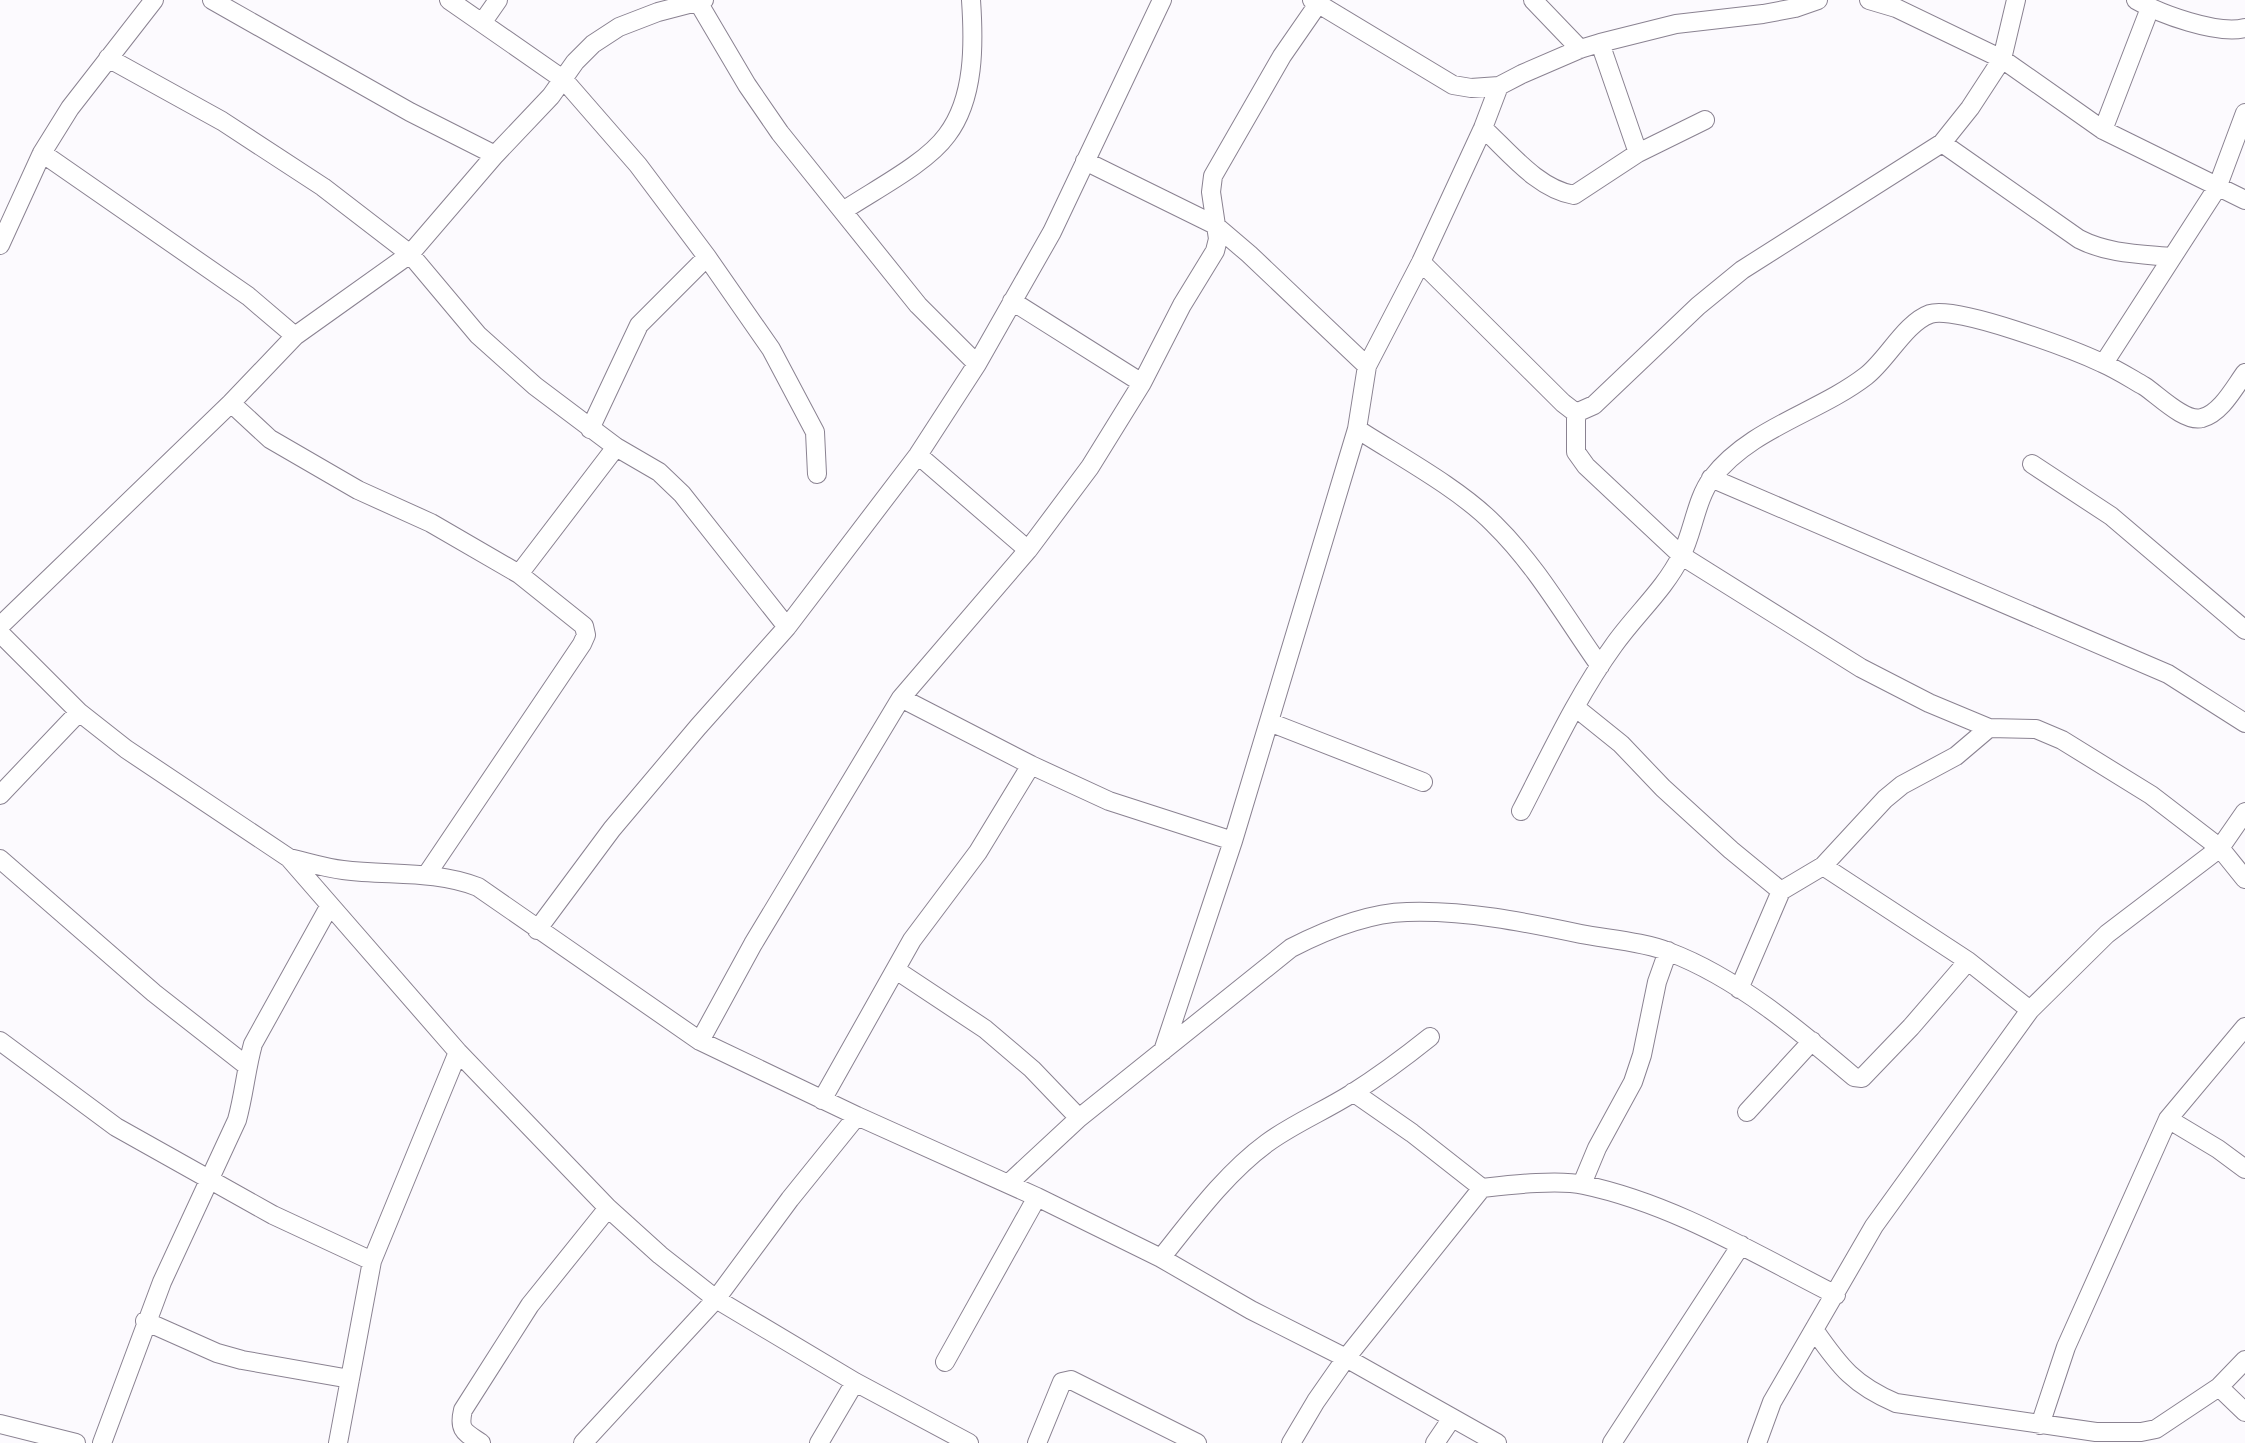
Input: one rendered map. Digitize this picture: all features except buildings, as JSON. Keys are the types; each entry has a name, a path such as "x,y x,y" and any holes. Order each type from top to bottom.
{"street":[{"path":"0,245 42,153 70,108 154,0"},
{"path":"212,0 410,112 495,155"},
{"path":"449,0 564,80 638,165 771,349 815,432 817,474"},
{"path":"482,23 498,0"},
{"path":"843,211 930,153 948,134 963,100 969,75 971,0"},
{"path":"537,930 612,830 698,727 787,627 918,455 977,364 1052,232 1161,0"},
{"path":"1533,0 1580,49"},
{"path":"700,1041 753,944 901,698 1028,550 1090,467 1142,383 1182,305 1215,251 1219,239 1211,192 1213,176 1315,2 1453,85 1471,88 1499,86 1580,49 1676,23 1763,14 1818,0"},
{"path":"1869,0 1896,8 2002,59 2103,130 2245,200"},
{"path":"1576,413 1594,405 1698,306 1742,270 1942,143 1970,108 2002,59 2016,0"},
{"path":"0,626 231,403 295,336 410,254 495,155 551,96 575,62 593,44 620,27 658,12 701,1 760,104 780,133 918,305 977,364"},
{"path":"2103,130 2143,4 2217,30 2245,28"},
{"path":"1600,43 1637,153"},
{"path":"108,58 222,121 323,187 410,254 478,335 535,386 590,429 659,472 682,494 787,627"},
{"path":"1163,1051 1233,841 1357,429 1367,366 1421,262 1483,128 1499,86"},
{"path":"2104,363 2217,188 2245,113"},
{"path":"1483,128 1541,181 1559,193 1574,195 1637,153 1705,120"},
{"path":"1942,143 2093,247 2172,257"},
{"path":"42,153 248,296 295,336"},
{"path":"1085,161 1215,225 1367,366"},
{"path":"590,429 639,325 707,257"},
{"path":"1421,262 1576,413"},
{"path":"1012,300 1142,383"},
{"path":"1521,811 1600,666 1682,556 1711,478 1744,447 1866,375 1914,325 1931,314 1955,314 2018,332 2104,363 2146,387 2185,416 2200,419 2213,413 2245,373"},
{"path":"231,403 270,439 358,490 431,523 519,574 583,626 586,635 427,874"},
{"path":"1576,413 1576,452 1586,466 1682,556 1861,668 1929,703 1989,728 2036,729 2062,740 2151,794 2220,848 2245,879"},
{"path":"1357,429 1467,500 1492,521 1522,554 1600,666"},
{"path":"519,574 616,447"},
{"path":"918,455 1028,550"},
{"path":"2032,464 2111,516 2245,630"},
{"path":"1711,478 2168,674 2245,723"},
{"path":"0,633 79,712 126,749 289,858 457,1052 608,1208 660,1255 716,1298 855,1382 969,1443"},
{"path":"901,698 1031,765 1109,801 1233,841"},
{"path":"1576,707 1621,744 1663,788 1731,850 1781,891"},
{"path":"0,795 79,712"},
{"path":"1269,722 1423,782"},
{"path":"1739,989 1781,891 1824,866 1885,799 1902,785 1956,756 1989,728"},
{"path":"822,1100 930,915 978,852 1031,765"},
{"path":"1756,1443 1772,1402 1874,1226 2030,1010 2107,934 2220,848 2245,812"},
{"path":"289,858 341,870 456,878 478,887 700,1041 822,1100 1037,1197 1161,1258 1251,1310 1346,1358 1497,1443"},
{"path":"0,859 154,993 247,1066"},
{"path":"1824,866 1968,961 2030,1010"},
{"path":"102,1443 130,1373 145,1321 237,1120 253,1044 330,905"},
{"path":"1008,1184 1079,1118 1291,947 1319,933 1359,920 1405,912 1483,915 1668,951 1712,972 1739,989 1812,1041 1854,1076 1862,1078 1968,961"},
{"path":"1582,1184 1597,1148 1633,1082 1642,1055 1657,982 1668,951"},
{"path":"896,970 985,1029 1032,1069 1079,1118"},
{"path":"2040,1425 2066,1347 2168,1119 2245,1027"},
{"path":"1161,1258 1199,1212 1268,1142 1353,1093 1430,1037"},
{"path":"0,1041 116,1127 273,1215 372,1261"},
{"path":"1746,1112 1812,1041"},
{"path":"338,1443 372,1261 457,1052"},
{"path":"1353,1093 1412,1133 1482,1188 1517,1184 1582,1184 1659,1209 1741,1245 1836,1295"},
{"path":"583,1443 716,1298 790,1199 857,1116"},
{"path":"2168,1119 2245,1169"},
{"path":"1291,1443 1346,1358 1482,1188"},
{"path":"944,1362 1037,1197"},
{"path":"481,1443 464,1432 460,1423 463,1410 530,1305 608,1208"},
{"path":"1612,1443 1741,1245"},
{"path":"145,1321 217,1353 270,1366 350,1380"},
{"path":"1815,1331 1853,1380 1896,1403 2040,1425 2095,1438 2157,1429 2219,1387 2245,1360"},
{"path":"1037,1443 1062,1382 1071,1380 1197,1443"},
{"path":"819,1443 855,1382"},
{"path":"2219,1387 2245,1412"},
{"path":"1435,1443 1452,1418"},
{"path":"0,1424 76,1443"}]}
